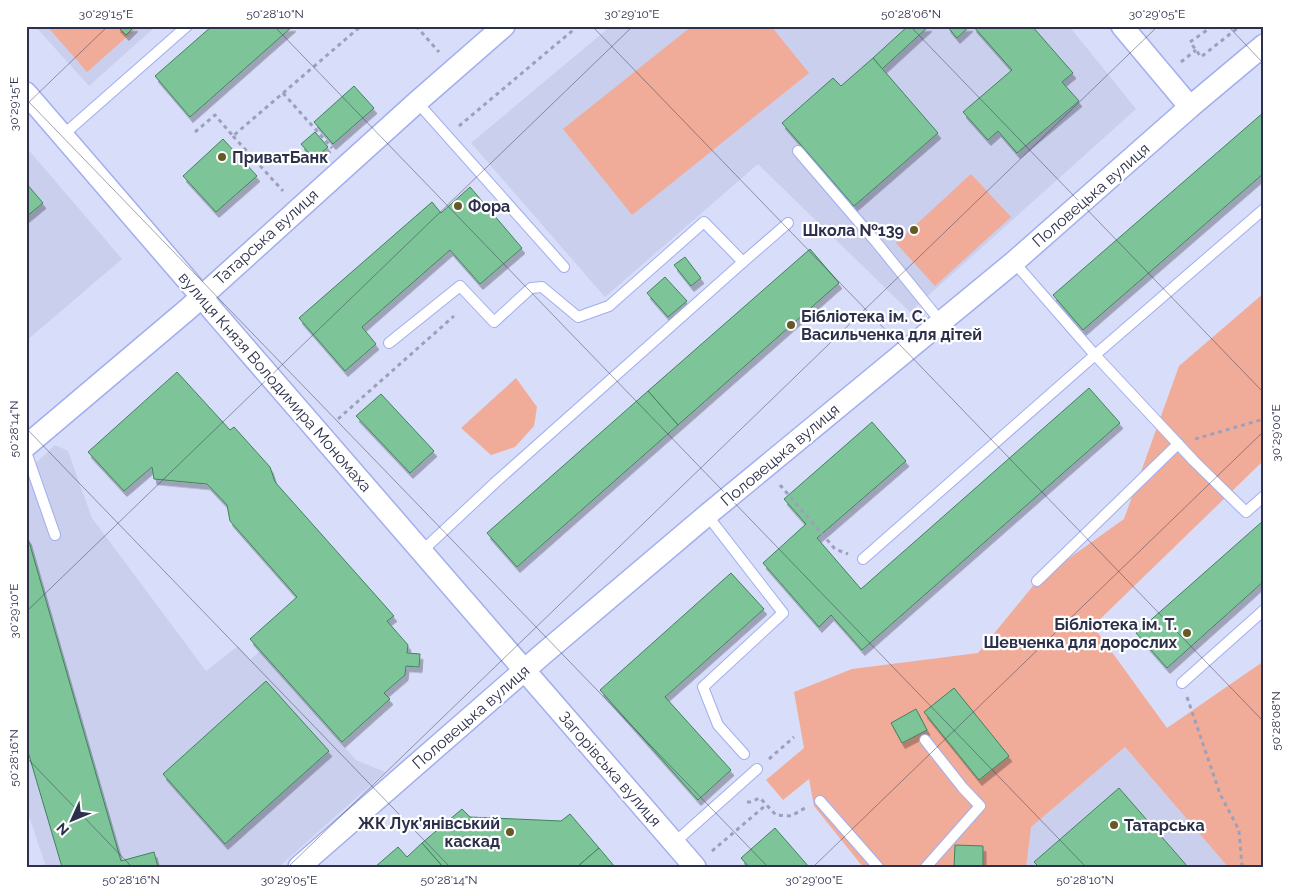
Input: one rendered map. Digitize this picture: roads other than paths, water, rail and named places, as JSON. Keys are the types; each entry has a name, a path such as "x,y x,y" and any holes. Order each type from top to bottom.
{"street":[{"name":"Татарська вулиця","path":"26,446 181,314 504,26"},
{"path":"1122,26 1190,107"},
{"name":"Половецька вулиця","path":"299,867 707,515 1014,262 1190,107 1264,45"},
{"name":"вулиця Князя Володимира Мономаха","path":"26,93 524,671"},
{"name":"Загорівська вулиця","path":"524,671 695,867"}],"lane":[{"path":"63,135 187,26"},
{"path":"417,102 564,267"},
{"path":"798,151 877,243 941,322"},
{"path":"863,559 1094,355 1264,209"},
{"path":"389,344 460,286 494,322 531,288 542,287 578,317 609,306 704,222 743,262"},
{"path":"422,552 498,480 788,223"},
{"path":"1014,262 1094,355 1178,444 1246,512 1264,496"},
{"path":"1037,581 1178,444"},
{"path":"26,452 55,535"},
{"path":"707,515 783,613 703,687 718,725 744,754"},
{"path":"1182,683 1264,610"},
{"path":"925,740 963,788 980,806 926,867"},
{"path":"674,843 757,769"},
{"path":"820,801 878,867"}],"place":[{"name":"ПриватБанк","path":"222,157"},
{"name":"Фора","path":"458,206"},
{"name":"Школа №139","path":"914,230"},
{"name":"Бібліотека ім. С. Васильченка для дітей","path":"791,325"},
{"name":"Бібліотека ім. Т. Шевченка для дорослих","path":"1187,633"},
{"name":"Татарська","path":"1114,825"},
{"name":"ЖК Лук’янівський каскад","path":"510,832"}]}
